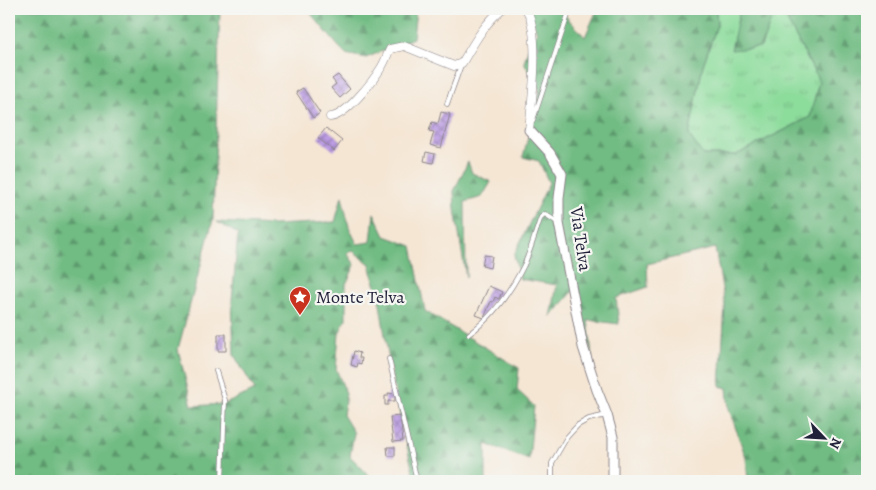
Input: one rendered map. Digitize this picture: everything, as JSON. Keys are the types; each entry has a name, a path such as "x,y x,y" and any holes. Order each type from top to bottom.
{"street":[{"path":"330,117 336,117 354,102 381,68 390,49 404,46 454,66 462,63 489,20 502,9"},
{"path":"526,9 530,16 534,36 530,130"},
{"name":"Via Telva","path":"530,130 550,153 562,174 559,198 559,223 583,347 607,415 612,437 613,481"}],"lane":[{"path":"530,130 570,9"},
{"path":"447,104 462,63"},
{"path":"469,334 482,324 506,295 524,264 541,217 546,214 559,223"},
{"path":"389,359 417,481"},
{"path":"216,372 225,400 222,481"},
{"path":"552,481 552,463 567,437 578,425 589,419 607,415"}],"green space":[{"path":"9,9 220,9 213,220 178,349 192,406 225,404 255,390 234,355 232,300 238,234 217,222 273,225 335,222 342,196 349,227 357,244 371,242 374,213 385,236 412,246 425,311 519,368 517,390 534,406 529,460 486,444 486,481 415,481 392,379 379,298 370,264 353,251 347,253 355,265 346,284 346,319 339,333 336,369 346,393 343,415 354,433 350,456 374,481 9,481"},
{"path":"309,9 416,9 413,38 366,58 345,54"},
{"path":"528,9 559,9 585,37 599,9 716,9 717,25 703,65 689,135 703,155 736,155 810,117 819,81 781,9 867,9 867,481 748,481 746,458 729,409 727,388 720,386 725,305 715,248 647,264 648,287 616,298 619,324 588,320 592,356 576,288 551,317 557,285 520,279 514,255 549,183 539,161 523,157 540,90 524,62 530,43 537,32"},
{"path":"716,9 740,9 732,49 761,46 775,9 781,9 819,81 810,117 736,155 702,155 689,135 703,65 717,25"},
{"path":"740,9 775,9 761,47 731,50"},
{"path":"468,162 472,173 491,182 482,197 465,202 466,277 454,191"}],"building":[{"path":"338,75 350,89 340,98 331,88 336,84 332,79"},
{"path":"303,88 320,113 313,118 296,92"},
{"path":"441,112 450,114 441,148 430,145 434,132 429,131 432,122 438,124"},
{"path":"326,128 342,141 334,151 318,138"},
{"path":"426,152 435,154 433,163 424,161"},
{"path":"484,255 492,256 490,268 482,266"},
{"path":"489,286 502,292 499,299 495,297 493,302 491,301 484,318 476,315"},
{"path":"218,334 226,334 226,351 218,351"},
{"path":"354,351 360,353 359,358 362,358 361,364 358,363 357,367 351,365"},
{"path":"388,393 395,394 395,401 388,401 388,405 385,405 385,396 388,396"},
{"path":"400,416 403,441 393,442 390,417"},
{"path":"387,447 395,447 395,456 388,456"}],"place":[{"name":"Monte Telva","path":"300,316"}]}
